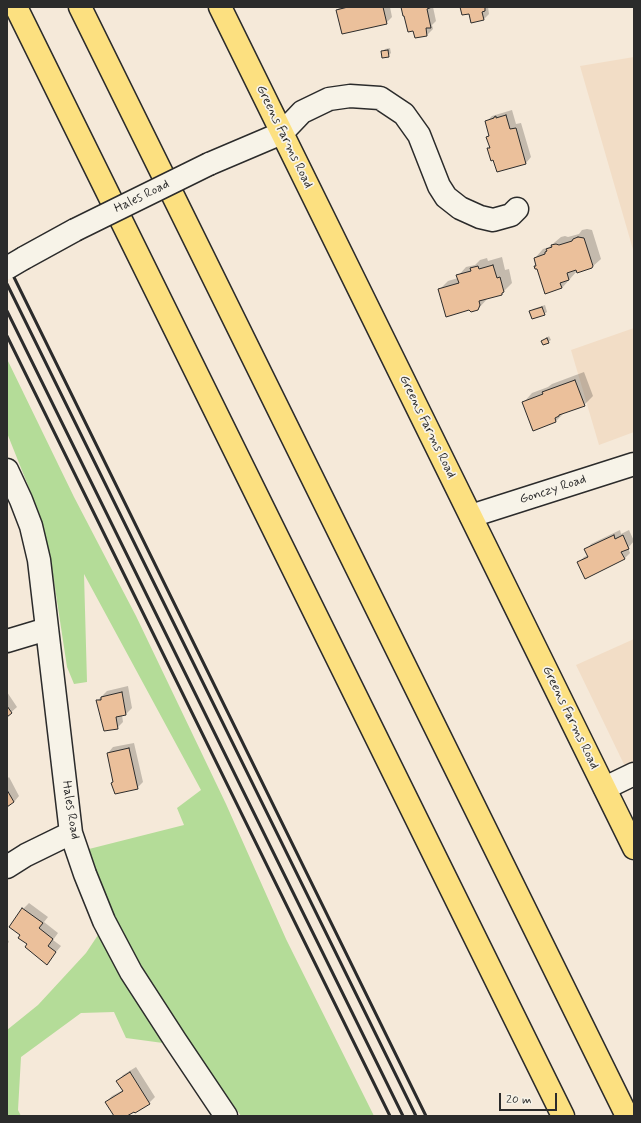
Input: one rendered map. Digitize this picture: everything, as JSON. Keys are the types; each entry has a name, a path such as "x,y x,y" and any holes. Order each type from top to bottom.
{"main road":[{"path":"16,7 563,1116"},
{"path":"80,7 627,1116"},
{"name":"Greens Farms Road","path":"220,7 634,848"}],"street":[{"path":"282,133 302,112 329,99 350,96 380,98 404,114 419,135 439,186 446,197 460,208 480,217 493,220 511,215 518,209"},
{"name":"Hales Road","path":"15,263 75,230 209,164 282,133"},
{"name":"Gonczy Road","path":"471,516 634,464"},
{"name":"Hales Road","path":"7,470 31,526 39,560 71,832 85,874 104,921 131,972 226,1116"},
{"path":"7,640 47,629"},
{"path":"605,788 634,774"},
{"path":"7,867 26,855 71,832"}],"shaded area":[{"path":"634,57 634,253 580,66"},
{"path":"634,328 634,432 599,445 571,350"},
{"path":"634,639 634,785 576,665"}],"green space":[{"path":"7,359 74,497 136,616 226,804 286,939 374,1116 241,1116 180,1029 116,926 89,849 184,825 177,808 201,790 84,574 87,682 74,684 67,667 50,555 39,513 7,433"},
{"path":"98,935 163,1043 126,1038 114,1012 81,1013 21,1057 18,1110 21,1116 7,1116 7,1030 38,1005 86,953"}],"building":[{"path":"348,7 383,7 387,24 342,34 336,10"},
{"path":"401,7 432,7 427,9 431,28 426,28 427,36 415,38 413,31 408,32"},
{"path":"460,7 485,7 485,11 482,12 484,20 471,23 469,14 462,15"},
{"path":"388,50 389,57 382,58 381,51"},
{"path":"506,115 510,129 516,128 526,164 497,172 493,160 491,161 487,148 490,148 486,137 489,136 485,121 496,116 496,118"},
{"path":"578,237 584,238 593,266 592,268 577,273 576,270 567,273 569,280 560,283 562,288 545,294 537,269 535,269 534,266 536,266 534,258 545,254 547,251 546,249 552,247 551,245 559,245 572,241"},
{"path":"493,265 497,278 500,277 504,292 502,295 479,301 480,305 478,310 471,312 469,310 446,317 438,289 459,283 456,275 471,271 470,268 478,266 479,269"},
{"path":"542,307 545,315 532,319 529,311"},
{"path":"547,338 549,343 543,345 541,341"},
{"path":"575,380 585,406 559,415 555,418 556,422 533,431 522,402 543,394 542,392"},
{"path":"614,535 615,539 623,535 629,549 621,552 625,559 585,579 577,562 588,557 584,549"},
{"path":"122,692 126,715 116,717 118,729 104,731 96,700 101,700 101,697"},
{"path":"7,706 12,713 7,717"},
{"path":"129,748 138,789 115,794 111,783 113,782 107,753"},
{"path":"7,790 14,802 7,807"},
{"path":"22,908 43,923 39,928 53,939 48,946 56,952 47,965 25,947 27,944 18,938 20,935 9,927"},
{"path":"130,1072 150,1104 127,1116 114,1116 105,1102 123,1091 116,1081"}],"railway":[{"path":"7,263 426,1116"},
{"path":"7,284 416,1116"},
{"path":"7,311 403,1116"},
{"path":"7,336 390,1116"}]}
